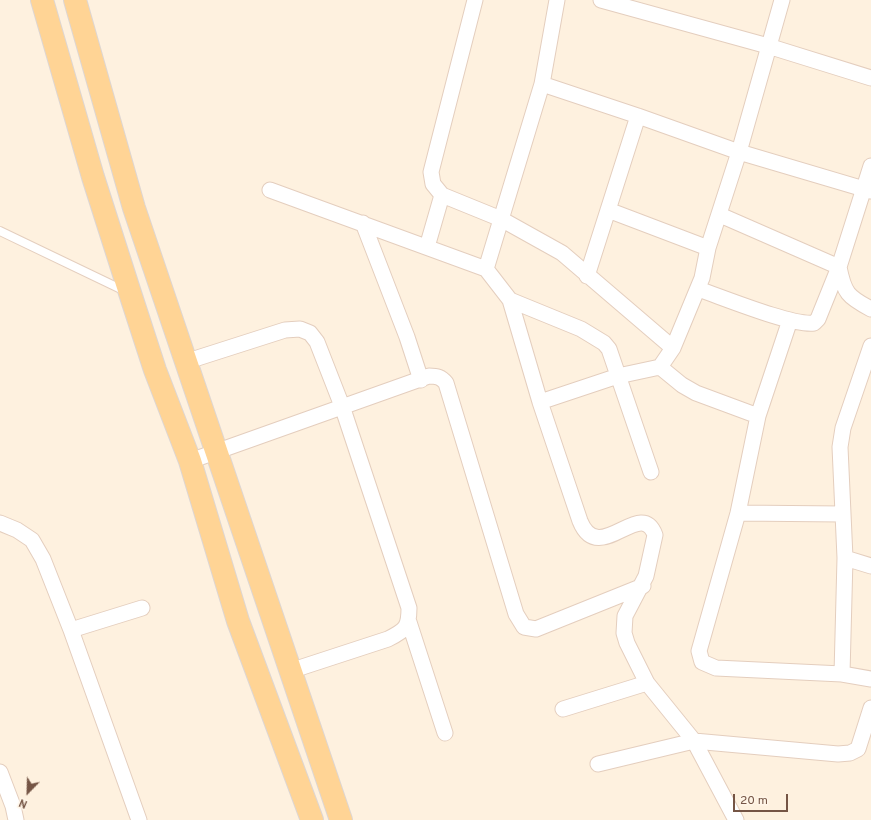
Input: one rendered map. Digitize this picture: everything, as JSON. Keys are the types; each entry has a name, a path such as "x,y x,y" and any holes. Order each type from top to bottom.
{"main road":[{"path":"42,0 93,177 155,370 190,461 238,621 312,820"},
{"path":"75,0 134,208 341,820"},
{"path":"122,268 151,260"}],"street":[{"path":"475,0 431,172 433,184 442,195 502,219 562,253 587,276 673,348"},
{"path":"486,269 542,84 557,0"},
{"path":"602,0 768,46 871,78"},
{"path":"540,402 618,376 660,367 673,348 698,289 708,248 720,215 739,152 782,0"},
{"path":"542,84 739,152 867,189"},
{"path":"587,276 638,116"},
{"path":"698,289 790,320 808,324 814,323 818,318 839,267 867,189 871,166"},
{"path":"270,190 486,269 510,300 540,402 580,521 588,535 594,538 602,538 642,523 648,524 653,529 655,535 649,566 643,586 625,616 624,633 630,650 647,683 694,741 736,820"},
{"path":"427,247 442,195"},
{"path":"608,210 708,248"},
{"path":"720,215 839,267"},
{"path":"363,224 406,338 420,380"},
{"path":"839,267 842,283 847,295 871,308"},
{"path":"510,300 581,329 604,343 609,349 651,472"},
{"path":"790,320 758,416 738,513 699,651 702,662 716,668 842,674 871,679"},
{"path":"185,362 285,330 300,329 310,333 317,342 342,406 409,608 409,622 445,733"},
{"path":"842,674 845,558 840,447 843,428 865,385 871,346"},
{"path":"660,367 682,385 696,393 758,416"},
{"path":"190,461 342,406 435,376 442,378 446,383 516,614 524,627 536,629 643,586"},
{"path":"738,513 842,514"},
{"path":"0,523 17,530 32,540 43,559 71,630 139,820"},
{"path":"845,558 871,566"},
{"path":"71,630 142,608"},
{"path":"290,671 388,639 403,632 409,622"},
{"path":"562,709 647,683"},
{"path":"598,764 694,741 838,754 850,753 858,748 871,708"},
{"path":"0,772 13,806 16,820"}],"lane":[{"path":"0,241 2,232 130,293"}]}
